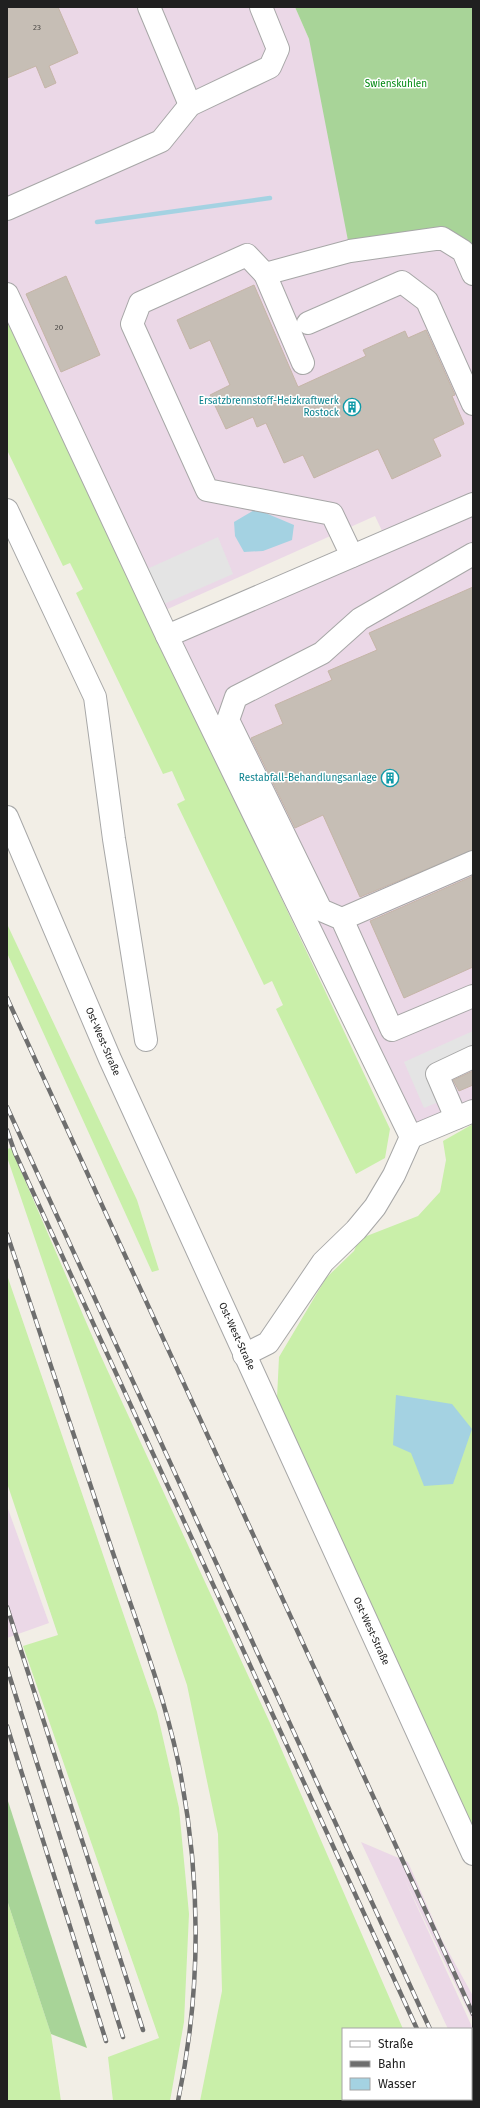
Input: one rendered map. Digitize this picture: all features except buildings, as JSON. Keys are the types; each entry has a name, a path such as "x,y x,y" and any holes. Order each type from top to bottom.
{"street":[{"path":"149,7 190,105"},
{"path":"7,209 161,141 190,105 270,67 278,49 261,7"},
{"path":"265,274 350,251 442,238 463,251 473,274"},
{"path":"303,363 265,274 247,255 140,303 132,324 207,490 332,514 352,556"},
{"path":"308,323 402,282 427,301 473,404"},
{"path":"7,294 167,636 411,1137"},
{"path":"167,636 473,504"},
{"path":"7,510 95,697 114,839 146,1040"},
{"path":"473,554 360,619 322,653 236,697 228,720 320,910 342,919 392,1030 473,996"},
{"name":"Ost-West-Straße","path":"7,817 110,1059 473,1854"},
{"path":"342,919 473,862"},
{"path":"244,1355 268,1343 323,1262 356,1230 375,1207 394,1175 411,1137 464,1114 436,1074 473,1057"}],"shaded area":[{"path":"7,7 295,7 309,39 473,249 473,492 383,533 375,516 161,612 7,280"},
{"path":"473,513 473,1120 414,1125 177,642"},
{"path":"218,537 233,574 164,604 147,569"},
{"path":"473,1031 473,1050 428,1070 441,1101 424,1108 404,1062"},
{"path":"7,1506 49,1623 7,1638"},
{"path":"361,1842 408,1862 442,1940 473,1996 473,2021 404,1878 473,2029 473,2084 472,2028 448,2028"}],"green space":[{"name":"Swienskuhlen","path":"295,7 473,7 473,249 442,238 350,251 309,39"},
{"path":"7,315 390,1129 385,1158 356,1174 276,1009 283,1005 272,981 264,985 177,804 185,800 172,771 163,774 76,593 83,589 70,563 63,566 7,450"},
{"path":"7,924 137,1200 159,1270 152,1272 7,953"},
{"path":"473,1124 473,1837 277,1398 279,1357 326,1278 354,1251 359,1239 418,1216 440,1192 446,1160 443,1141"},
{"path":"11,1148 99,1352 270,1723 403,2028 342,2028 342,2100 435,2101 200,2101 222,1991 218,1834 187,1685 7,1157 7,1149"},
{"path":"7,1275 157,1712 179,1808 189,1914 184,2022 170,2101 113,2101 108,2057 159,2038 23,1646 58,1635 7,1483"},
{"path":"7,1798 87,2048 51,2034 7,1900"},
{"path":"7,1900 51,2034 61,2101 7,2101"}],"water":[{"path":"256,509 294,525 292,540 263,551 244,552 235,536 234,522"},
{"path":"396,1395 452,1404 472,1429 453,1484 424,1486 411,1453 393,1445"}],"waterway":[{"path":"97,222 270,198"}],"railway":[{"path":"7,998 473,2014"},
{"path":"7,1107 430,2028"},
{"path":"7,1130 15,1153 417,2028"},
{"path":"7,1234 146,1649 164,1705 178,1761 186,1803 191,1846 196,1931 195,1974 191,2016 186,2059 178,2101"},
{"path":"7,1607 143,2030"},
{"path":"7,1668 123,2037"},
{"path":"7,1726 106,2041"}],"place":[{"name":"Ersatzbrennstoff-Heizkraftwerk Rostock","path":"352,407"},
{"name":"Restabfall-Behandlungsanlage","path":"390,778"}]}
